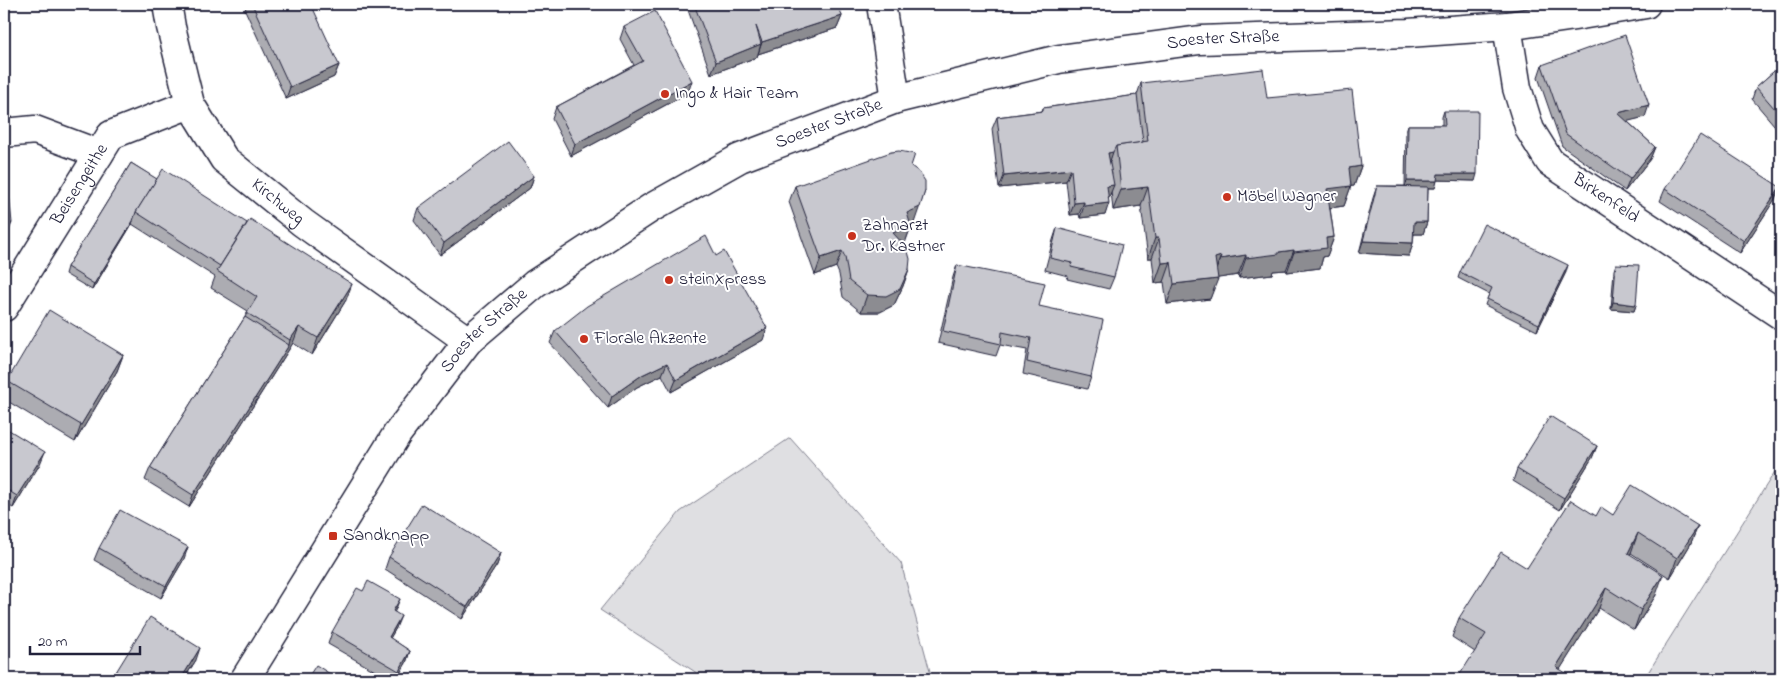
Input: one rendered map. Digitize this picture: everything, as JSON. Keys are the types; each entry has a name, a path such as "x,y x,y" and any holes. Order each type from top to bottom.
{"street":[{"name":"Kirchweg","path":"167,4 190,104 224,159 303,223 468,342"},
{"path":"881,4 896,99"},
{"name":"Soester Straße","path":"245,679 397,434 468,342 535,284 650,208 740,158 896,99 1060,59 1200,40 1408,33 1507,26 1646,4"},
{"name":"Birkenfeld","path":"1507,26 1518,88 1530,130 1550,162 1781,315"},
{"name":"Beisengeithe","path":"4,307 111,135 190,104"},
{"path":"4,133 35,130 100,154"}],"shaded area":[{"path":"790,438 901,563 932,679 706,679 600,610 680,512"},
{"path":"1781,462 1781,679 1644,679"}],"building":[{"path":"252,4 311,4 339,65 290,87"},
{"path":"694,4 838,4 842,16 762,42 756,26 761,44 716,62"},
{"path":"655,11 692,81 575,144 556,107 643,61 624,27"},
{"path":"1625,35 1649,105 1618,113 1655,147 1630,179 1566,134 1542,65"},
{"path":"1781,65 1781,116 1756,87"},
{"name":"Möbel Wagner","path":"1263,69 1267,98 1352,90 1361,166 1349,168 1351,186 1327,189 1334,237 1326,238 1327,248 1294,252 1294,250 1246,258 1246,255 1220,259 1221,256 1215,258 1218,279 1174,284 1171,262 1162,263 1159,238 1155,238 1148,187 1121,190 1116,146 1148,141 1141,83"},
{"path":"1137,95 1143,142 1116,146 1113,152 1108,153 1114,185 1107,186 1109,203 1084,206 1084,202 1074,203 1071,169 1004,176 997,117 1043,111 1043,108"},
{"path":"1444,111 1478,111 1477,174 1438,174 1437,181 1407,181 1408,125 1445,125"},
{"path":"1700,135 1780,187 1744,241 1665,189"},
{"path":"508,141 534,176 444,243 418,208"},
{"name":"Zahnarzt Dr. Kastner","path":"899,151 915,154 911,166 919,172 925,181 925,191 920,207 907,213 911,226 893,233 907,248 910,259 909,269 900,289 886,296 867,295 849,281 845,257 842,251 821,258 795,186 891,152"},
{"path":"131,163 157,179 94,284 67,267"},
{"path":"4,164 6,164 12,223 4,223"},
{"path":"163,169 247,223 220,266 136,212"},
{"path":"1377,186 1428,187 1427,222 1414,222 1413,243 1363,241"},
{"path":"250,219 352,284 318,338 299,327 290,340 247,313 257,297 217,271"},
{"path":"1484,224 1568,265 1539,324 1487,299 1492,288 1460,272"},
{"path":"1057,228 1122,245 1114,277 1071,267 1072,263 1050,258"},
{"path":"706,236 716,256 724,251 767,328 676,380 667,363 642,375 612,396 555,331 587,306"},
{"path":"1616,264 1639,265 1636,305 1613,302"},
{"path":"957,265 1045,283 1039,306 1103,320 1091,377 1027,362 1031,338 1002,332 1001,344 943,331"},
{"path":"49,310 123,355 81,425 7,381"},
{"path":"245,317 289,345 193,495 150,468"},
{"path":"1550,416 1597,446 1564,498 1517,469"},
{"path":"4,427 45,452 17,496 4,488"},
{"path":"1632,485 1698,526 1677,558 1638,533 1628,553 1663,575 1641,610 1606,588 1556,667 1576,679 1457,679 1486,634 1459,618 1501,552 1527,568 1571,500 1596,516 1601,507 1613,515"},
{"path":"422,504 501,553 467,607 389,557"},
{"path":"120,510 188,547 166,586 99,548"},
{"path":"368,581 400,599 393,611 401,616 389,637 410,651 399,671 332,632 357,588 363,591"},
{"path":"150,617 200,648 181,679 127,679 116,672"},
{"path":"316,665 338,679 307,679"}],"place":[{"name":"Ingo & Hair Team","path":"665,94"},
{"name":"Möbel Wagner","path":"1227,197"},
{"name":"Zahnarzt Dr. Kastner","path":"852,236"},
{"name":"steinXpress","path":"669,280"},
{"name":"Florale Akzente","path":"584,339"},
{"name":"Sandknapp","path":"333,536"}]}
